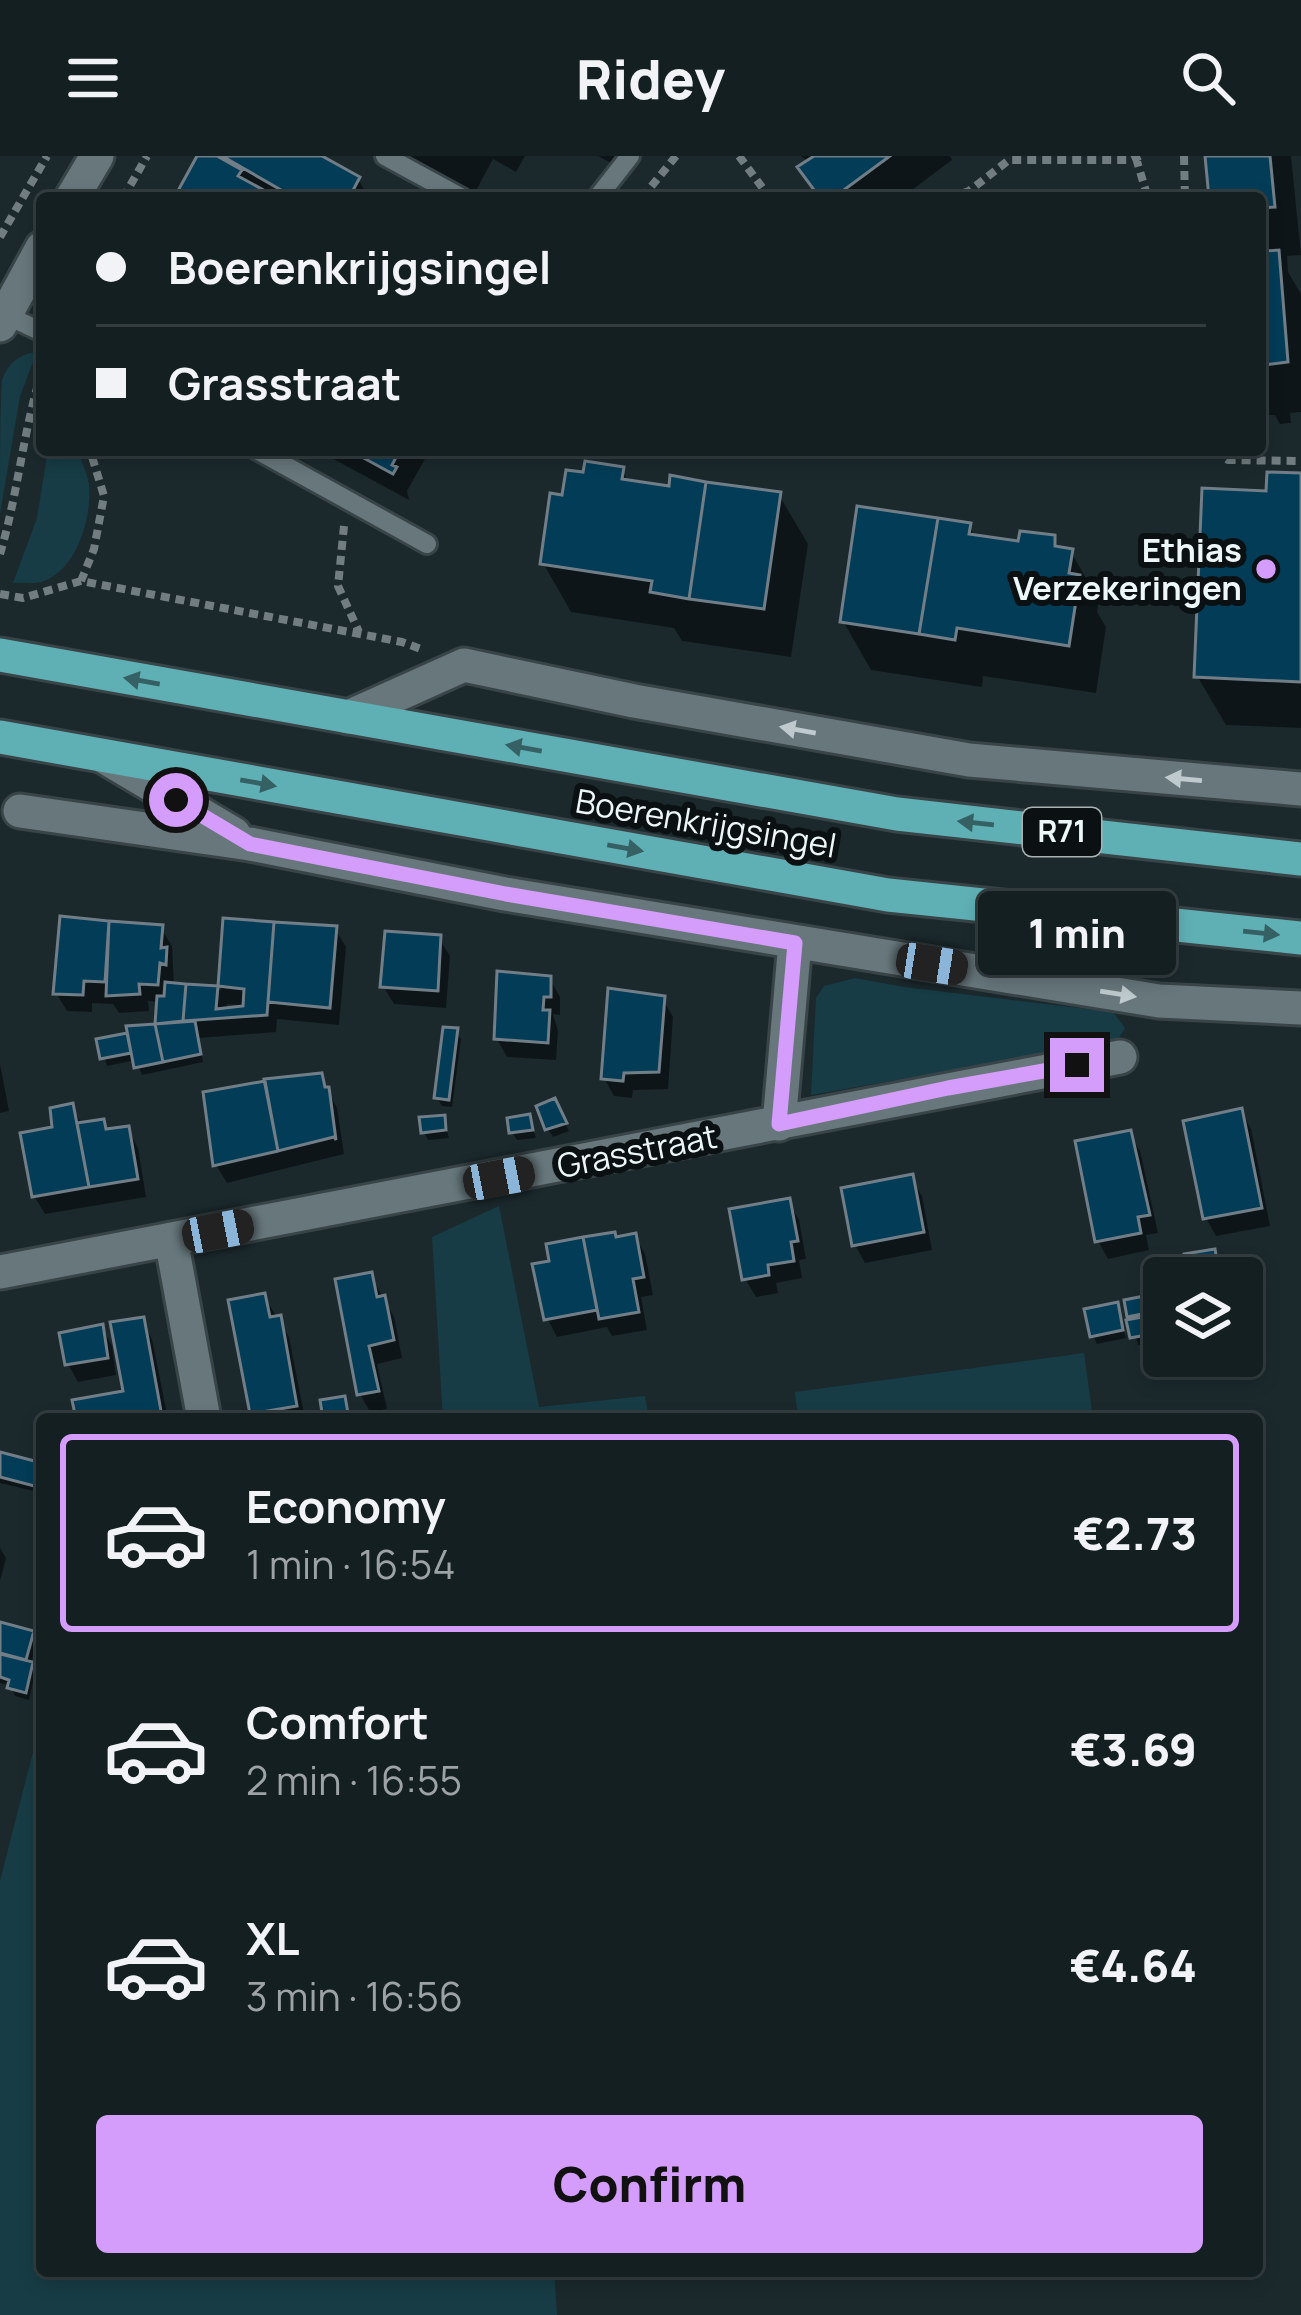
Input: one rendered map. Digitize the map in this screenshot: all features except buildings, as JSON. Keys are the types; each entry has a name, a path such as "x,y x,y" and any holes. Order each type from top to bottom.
{"highway":[{"name":"Boerenkrijgsingel","path":"0,656 897,814 1301,859"},
{"name":"Boerenkrijgsingel","path":"0,737 888,895 1301,938"}],"street":[{"path":"76,192 97,156"},
{"path":"3,320 36,259"},
{"path":"348,717 464,665 634,701 969,760 1301,789"},
{"name":"Boerenkrijgsingel","path":"101,755 250,844"},
{"name":"Boerenkrijgsingel","path":"20,811 250,844 506,894 1159,1001 1301,1008"},
{"path":"779,1124 795,943"},
{"name":"Grasstraat","path":"0,1272 1120,1057"},
{"path":"172,1240 203,1413"}],"lane":[{"path":"385,156 451,192"},
{"path":"602,192 629,156"},
{"path":"3,320 36,330"},
{"path":"267,456 427,544"}],"path":[{"path":"0,237 46,156"},
{"path":"126,192 146,156"},
{"path":"647,192 676,156"},
{"path":"739,156 766,192"},
{"path":"1184,156 1185,192"},
{"path":"966,192 1010,160 1138,157 1147,192"},
{"path":"0,554 36,390"},
{"path":"81,580 94,549 104,496 92,456"},
{"path":"1223,456 1228,460 1301,461"},
{"path":"347,500 338,586 360,634"},
{"path":"0,594 22,598 81,580 402,641 464,665"}],"shaded area":[{"path":"36,352 20,396 0,514 2,380 15,360"},
{"path":"47,456 79,456 89,486 88,513 72,556 53,576 38,583 13,583 37,518"},
{"path":"855,978 1113,1012 1125,1028 1118,1039 1100,1044 811,1095 816,998 824,986"},
{"path":"499,1206 539,1407 645,1396 648,1413 443,1413 432,1237"},
{"path":"1084,1353 1092,1413 797,1413 795,1392"},
{"path":"36,1753 36,2277 554,2277 557,2315 0,2315 0,1881"}],"place":[{"name":"Ethias Verzekeringen","path":"1266,569"}],"route":[{"path":"176,800 250,844 795,943 779,1124 1077,1065"}]}
